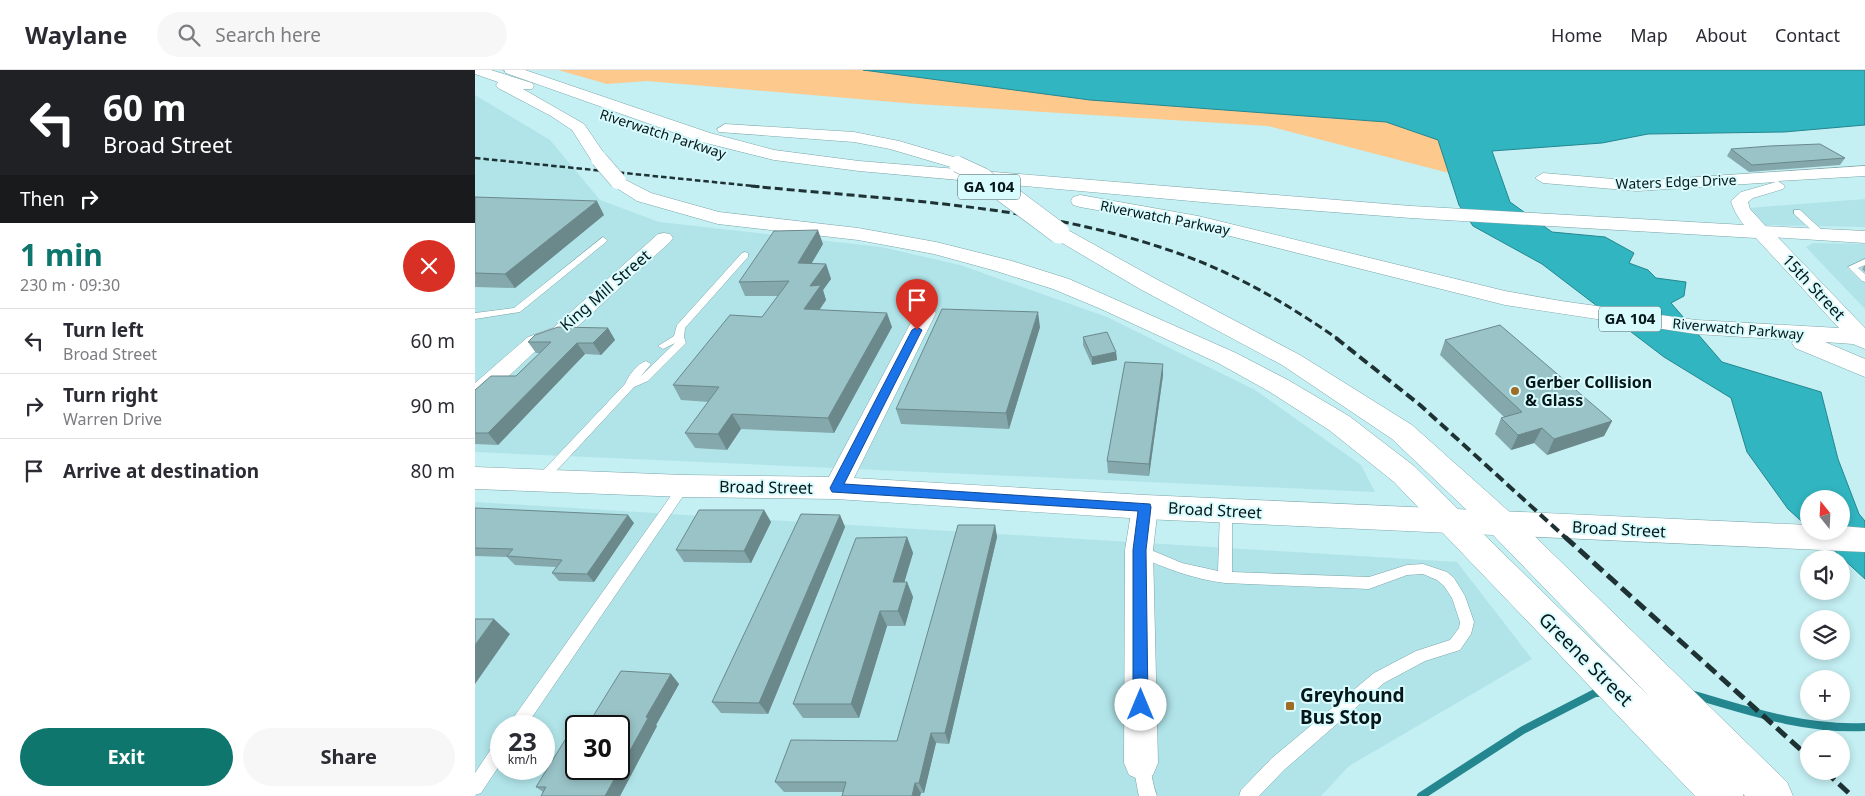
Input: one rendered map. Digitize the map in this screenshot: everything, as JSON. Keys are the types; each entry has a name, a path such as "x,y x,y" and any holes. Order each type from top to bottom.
{"main road":[{"name":"Riverwatch Parkway","path":"511,70 704,137 774,155 859,166 1411,212 1762,232"},
{"name":"Riverwatch Parkway","path":"475,71 558,97 661,136 739,158 856,175 1036,192 1198,222 1505,298 1624,318 1762,333 1864,339"},
{"name":"Greene Street","path":"475,71 557,113 578,127 599,159 618,181 645,197 718,218 858,234 936,248 1004,266 1069,287 1227,358 1279,386 1339,424 1404,474 1556,630 1723,796"},
{"name":"Greene Street","path":"591,98 680,121 724,128 854,137 893,145 957,164 983,176 1059,233 1148,284 1291,360 1356,400 1402,432 1502,524 1773,796"},
{"name":"GA 104","path":"1762,232 1865,237"},
{"name":"15th Street","path":"1762,232 1864,339"},
{"path":"1762,333 1822,348 1865,369"},
{"name":"Broad Street","path":"475,478 684,486 836,488 1145,507 1865,540"}],"street":[{"name":"Waters Edge Drive","path":"1543,178 1637,186 1865,171"},
{"name":"Waters Edge Drive","path":"1762,232 1742,211 1739,201 1747,195 1780,185 1783,182 1779,177"},
{"name":"King Mill Street","path":"475,394 535,341 559,332 664,238"},
{"path":"836,488 926,313"},
{"path":"1141,763 1139,550 1145,507"}],"lane":[{"path":"1797,212 1822,236"},
{"path":"475,316 517,310 603,240"},
{"path":"630,385 644,379 681,343 679,337 680,327 745,255"},
{"path":"1865,262 1852,267 1865,279"},
{"path":"663,346 679,337"},
{"path":"540,481 630,385 633,378 646,364"},
{"path":"525,715 684,486"},
{"path":"1225,578 1226,510"},
{"path":"1139,550 1181,570 1200,575 1225,578 1369,583 1407,570 1423,569 1442,576 1449,582 1458,596 1467,622 1466,630 1455,645 1421,656 1379,678 1278,764 1247,796"},
{"path":"1141,763 1146,792 1149,796"},
{"path":"475,787 490,765"}],"shaded area":[{"path":"558,70 863,70 1090,100 1386,122 1439,140 1449,173 1268,126 917,104 647,81 607,84"},
{"path":"475,95 550,140 600,200 659,222 881,247 960,265 1107,317 1255,390 1361,465 1375,492 475,452"},
{"path":"1865,199 1865,227 1764,225 1749,208"},
{"path":"1813,243 1865,244 1865,309 1806,247"},
{"path":"475,502 1457,562 1532,659 1349,766 1321,796 475,796"}],"water":[{"path":"863,70 1865,70 1865,125 1784,132 1648,134 1602,143 1492,151 1510,202 1552,232 1605,237 1634,253 1629,263 1648,270 1656,278 1686,282 1684,296 1671,303 1722,362 1821,392 1838,459 1850,490 1800,490 1800,520 1788,509 1747,452 1731,398 1664,357 1542,264 1473,226 1459,205 1438,140 1386,122 1090,100"},
{"path":"1850,490 1859,514 1865,521 1865,579 1850,565 1850,550 1834,550 1823,540 1850,540"}],"building":[{"path":"1820,144 1845,158 1752,165 1731,149 1770,146"},
{"path":"475,197 597,201 505,274 475,273"},
{"path":"818,230 798,263 826,264 810,286 821,285 804,309 887,313 828,418 732,414 718,434 685,433 719,387 673,385 730,315 762,317 789,281 739,282 774,231"},
{"path":"942,309 1038,312 1006,413 896,409"},
{"name":"Gerber Collision & Glass","path":"1500,325 1612,421 1554,439 1542,428 1518,435 1501,418 1522,412 1445,340"},
{"path":"558,327 608,328 593,343 577,343 488,433 475,433 475,390 491,376 516,376 551,342 528,342 535,335"},
{"path":"1107,332 1116,352 1092,357 1083,337"},
{"path":"1125,362 1163,364 1149,464 1107,461"},
{"path":"475,508 628,515 587,574 552,573 562,560 507,556 513,549 475,548"},
{"path":"699,510 764,510 744,551 676,550"},
{"path":"801,514 840,515 759,703 712,702"},
{"path":"958,525 995,525 945,733 931,733 919,783 915,783 912,796 842,796 846,782 775,782 791,740 897,741"},
{"path":"907,537 893,582 907,582 898,611 880,611 851,704 793,704 856,538"},
{"path":"475,619 494,619 475,645"},
{"path":"621,671 671,674 646,717 648,718 630,751 630,715 594,715"},
{"path":"565,740 565,780 614,780 605,796 541,796 546,787 536,787 540,780 555,780 555,756"}],"waterway":[{"path":"1421,796 1523,730 1595,693 1604,693"},
{"path":"1691,694 1755,713 1798,722 1820,726 1865,727"}],"railway":[{"path":"475,158 763,187"},
{"path":"751,186 977,208 1033,216 1088,227 1143,242 1196,260 1233,276 1269,295 1338,339"},
{"path":"1336,338 1420,405 1566,538"},
{"path":"1565,537 1800,749"},
{"path":"1835,780 1852,796"}],"place":[{"name":"Gerber Collision & Glass","path":"1515,391"},
{"name":"Greyhound Bus Stop","path":"1290,706"}],"route":[{"path":"917,330 836,488 1145,507 1139,550 1141,705"}]}
